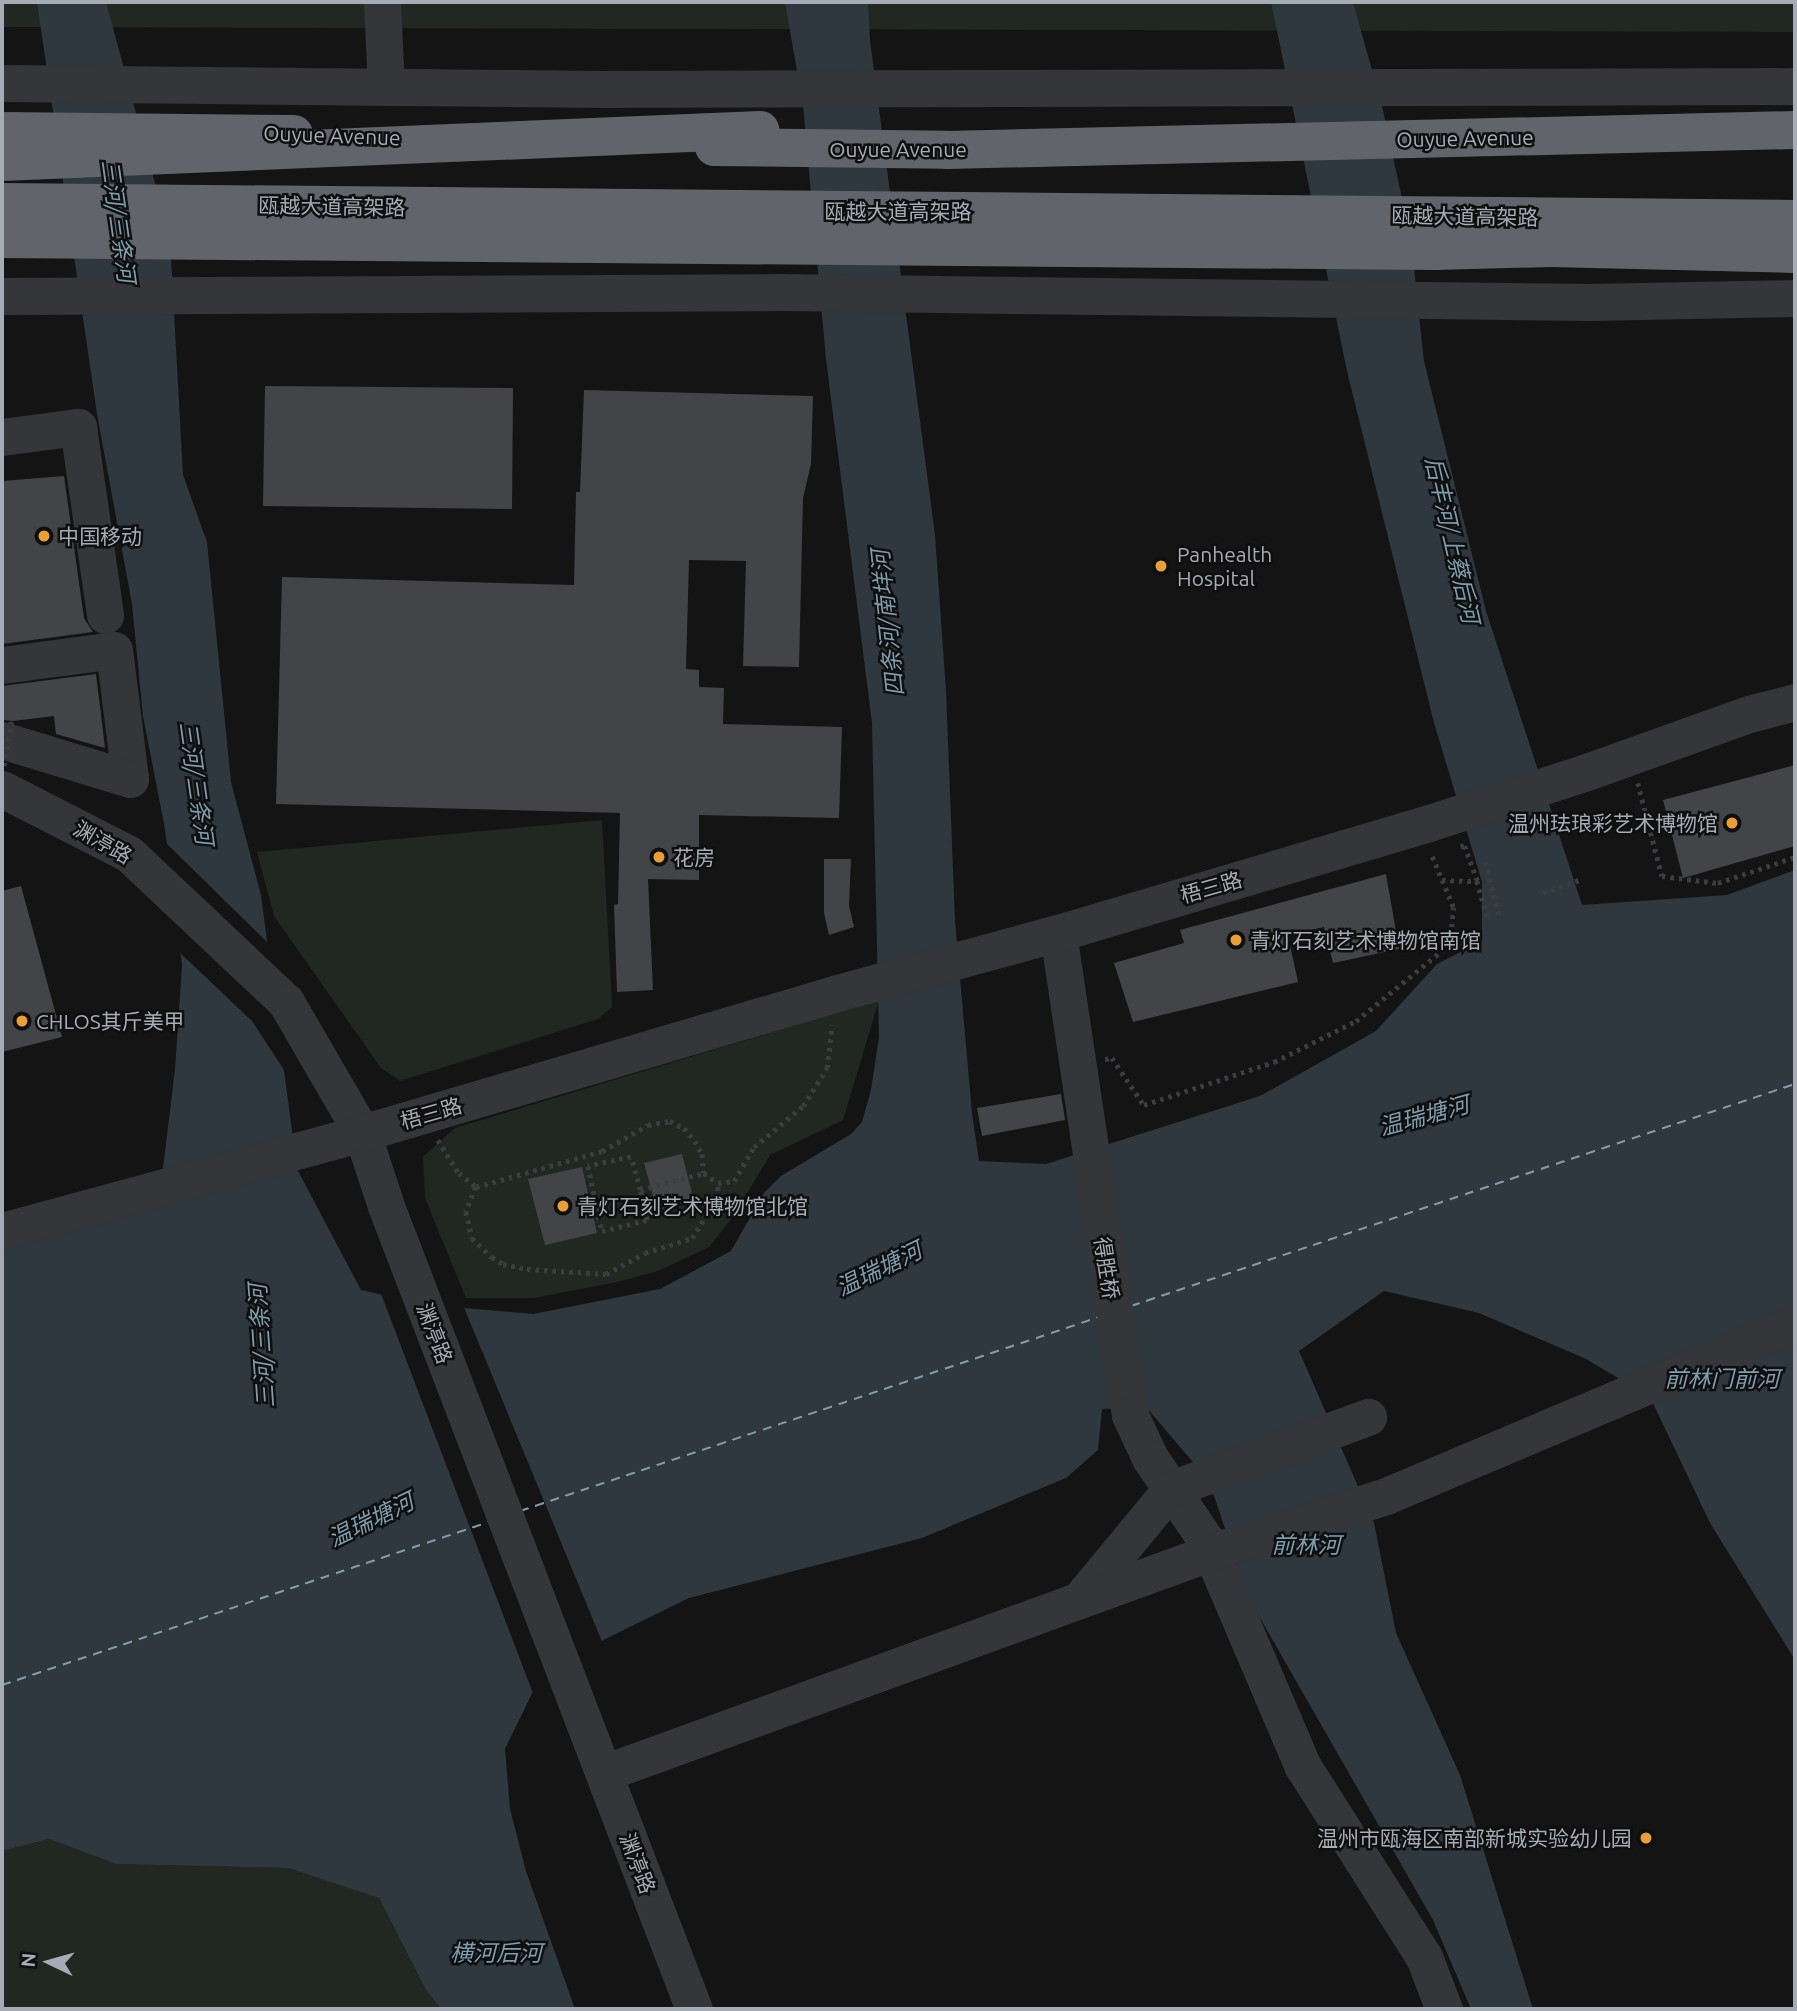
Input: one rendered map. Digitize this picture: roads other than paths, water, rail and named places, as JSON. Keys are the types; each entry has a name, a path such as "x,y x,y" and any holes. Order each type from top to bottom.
{"highway":[{"path":"1415,116 1756,113 1795,117"},
{"name":"Ouyue Avenue","path":"17,132 182,131 770,148 947,138 1268,131 1415,116 1795,130"},
{"path":"2,162 692,132 947,138"},
{"name":"瓯越大道高架路","path":"2,202 1795,219"},
{"path":"2,239 916,248 1435,251 1551,248 1795,254"},
{"path":"2,250 997,261 1795,264"}],"street":[{"path":"382,2 386,87"},
{"path":"12,83 762,89 1257,88 1415,116 1795,86"},
{"path":"2,296 781,292 1590,302 1795,298"},
{"path":"2,437 78,427 105,615"},
{"path":"2,666 114,650 130,779 5,754"},
{"name":"梧三路","path":"2,1231 362,1133 993,949 1436,847 1584,773 1749,714 1795,702"},
{"name":"渊渟路","path":"5,754 129,855 286,1002 362,1133 386,1206 694,2009"},
{"name":"得胜桥","path":"1058,933 1130,1415 1150,1458 1217,1550 1302,1765 1424,1957 1444,2009"},
{"path":"604,1773 1217,1550 1386,1496 1795,1323"},
{"path":"1079,1601 1171,1489 1368,1417"}],"water":[{"path":"37,2 106,2 170,239 183,475 207,542 231,782 261,895 297,1169 361,1290 429,1305 533,1314 660,1289 731,1251 764,1193 781,1176 851,1134 862,1122 871,1090 879,1037 872,723 826,359 803,105 785,2 868,2 870,40 935,535 946,691 955,921 972,1113 979,1161 1046,1164 1260,1096 1376,1031 1437,964 1482,941 1482,882 1434,723 1347,371 1271,2 1353,2 1383,110 1411,241 1424,361 1486,611 1582,905 1727,895 1795,870 1795,1660 1710,1523 1650,1397 1586,1359 1479,1313 1384,1291 1299,1351 1374,1523 1396,1633 1460,1775 1533,2009 1471,2009 1433,1920 1248,1597 1209,1481 1146,1407 1102,1409 1098,1450 1066,1478 922,1538 689,1598 544,1669 505,1749 510,1809 526,1871 575,2009 441,2009 426,1990 379,1898 288,1868 116,1864 49,1839 2,1851 2,1239 160,1193 175,1069 182,965 165,829 143,716 132,604 97,414"}],"place":[{"name":"中国移动","path":"44,536"},
{"name":"Panhealth Hospital","path":"1161,566"},
{"name":"温州珐琅彩艺术博物馆","path":"1732,823"},
{"name":"花房","path":"659,857"},
{"name":"青灯石刻艺术博物馆南馆","path":"1236,940"},
{"name":"CHLOS其斤美甲","path":"22,1021"},
{"name":"青灯石刻艺术博物馆北馆","path":"563,1206"},
{"name":"温州市瓯海区南部新城实验幼儿园","path":"1646,1838"}],"water label":[{"name":"三河/三条河","path":"118,221"},
{"name":"后丰河/上蔡后河","path":"1452,540"},
{"name":"四条河/南垟河","path":"888,623"},
{"name":"三河/三条河","path":"196,783"},
{"name":"温瑞塘河","path":"1424,1116"},
{"name":"温瑞塘河","path":"879,1269"},
{"name":"三河/三条河","path":"262,1346"},
{"name":"前林门前河","path":"1722,1379"},
{"name":"温瑞塘河","path":"371,1520"},
{"name":"前林河","path":"1306,1545"},
{"name":"横河后河","path":"496,1953"}]}
